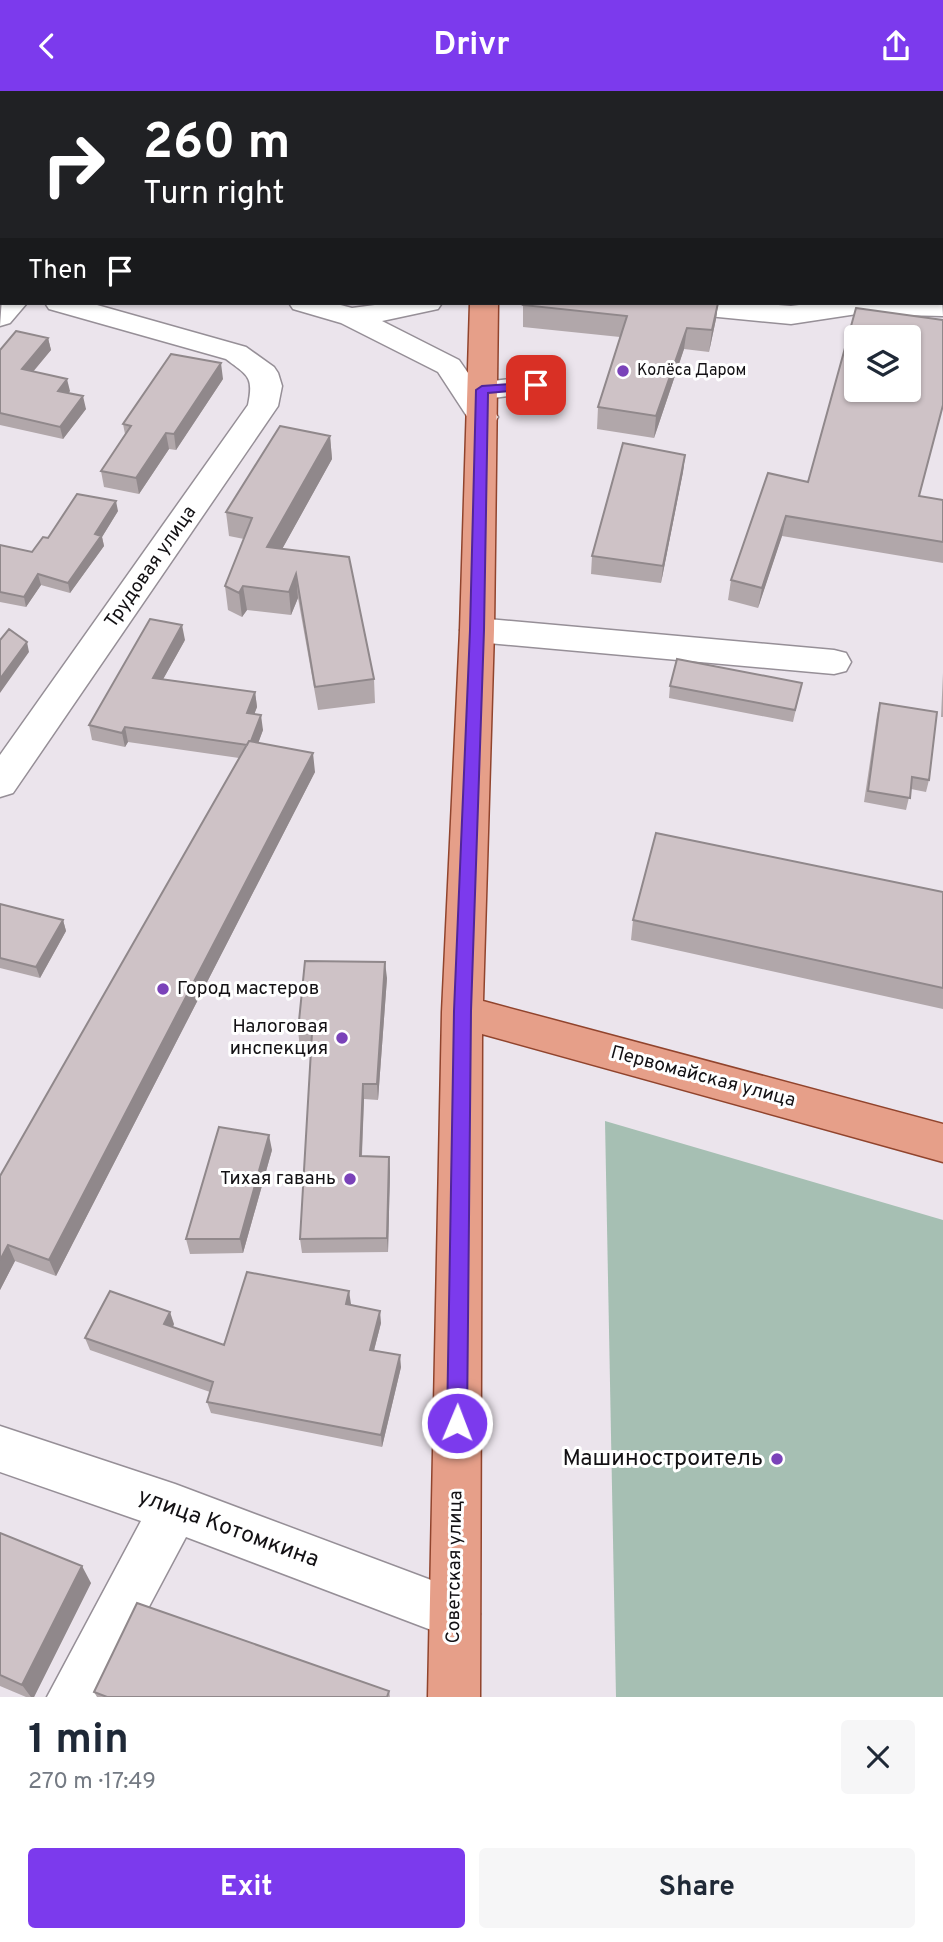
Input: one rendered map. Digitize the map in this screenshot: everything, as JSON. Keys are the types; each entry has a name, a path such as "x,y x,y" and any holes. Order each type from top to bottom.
{"main road":[{"name":"Советская улица","path":"454,1697 463,1011 477,630 484,305"},
{"name":"Первомайская улица","path":"463,1011 943,1143"}],"street":[{"name":"Трудовая улица","path":"0,783 263,405 267,386 263,373 236,353 66,305"},
{"path":"310,305 351,317 449,366 483,403 536,385"},
{"path":"351,317 421,305"},
{"path":"688,305 791,315 857,305 943,307"},
{"path":"477,630 834,662"},
{"name":"улица Котомкина","path":"0,1449 175,1508 455,1614"},
{"path":"73,1697 175,1508"}],"green space":[{"name":"Машиностроитель","path":"605,1121 943,1220 943,1697 616,1697"}],"building":[{"path":"523,305 718,305 712,330 687,328 656,416 598,407 627,316"},
{"path":"856,308 943,320 943,405 919,496 943,500 943,542 786,516 762,588 731,580 768,473 808,482 844,352 844,402 921,402 921,325 851,325"},
{"path":"16,331 48,338 22,369 67,379 58,391 83,396 60,427 0,413 0,350"},
{"path":"171,354 221,363 174,434 166,433 136,478 101,471 131,426 123,424"},
{"path":"280,426 330,436 267,547 349,557 374,679 315,687 296,574 289,592 243,586 239,593 225,586 252,518 226,512"},
{"path":"623,443 685,455 663,566 592,556"},
{"path":"77,494 116,501 95,534 101,536 68,583 38,574 24,597 0,592 0,545 32,552 43,537 48,538"},
{"path":"150,619 182,625 153,678 255,692 247,713 261,715 247,745 125,727 122,733 89,725"},
{"path":"9,629 27,642 0,679 0,640"},
{"path":"677,659 802,683 795,710 670,686"},
{"path":"880,703 937,712 929,780 912,777 910,798 868,791"},
{"name":"Город мастеров","path":"249,741 313,753 49,1260 8,1245 0,1260 0,1176"},
{"path":"656,833 943,892 943,988 633,920"},
{"path":"0,904 63,920 36,967 0,958"},
{"path":"305,961 385,962 377,1084 363,1084 360,1156 389,1157 387,1238 300,1239 312,1033 298,1031"},
{"path":"219,1127 269,1135 240,1239 186,1239"},
{"path":"247,1272 349,1291 346,1304 380,1311 370,1350 400,1355 381,1435 207,1402 213,1382 85,1338 110,1291 170,1312 164,1324 224,1345"},
{"path":"0,1533 82,1566 22,1685 0,1675"},
{"path":"137,1603 389,1691 387,1697 107,1697 94,1692"}],"place":[{"name":"Колёса Даром","path":"623,371"},
{"name":"Город мастеров","path":"163,989"},
{"name":"Налоговая инспекция","path":"342,1038"},
{"name":"Тихая гавань","path":"350,1179"},
{"name":"Машиностроитель","path":"777,1459"}],"route":[{"path":"457,1423 463,1011 477,630 482,390 536,385"}]}
